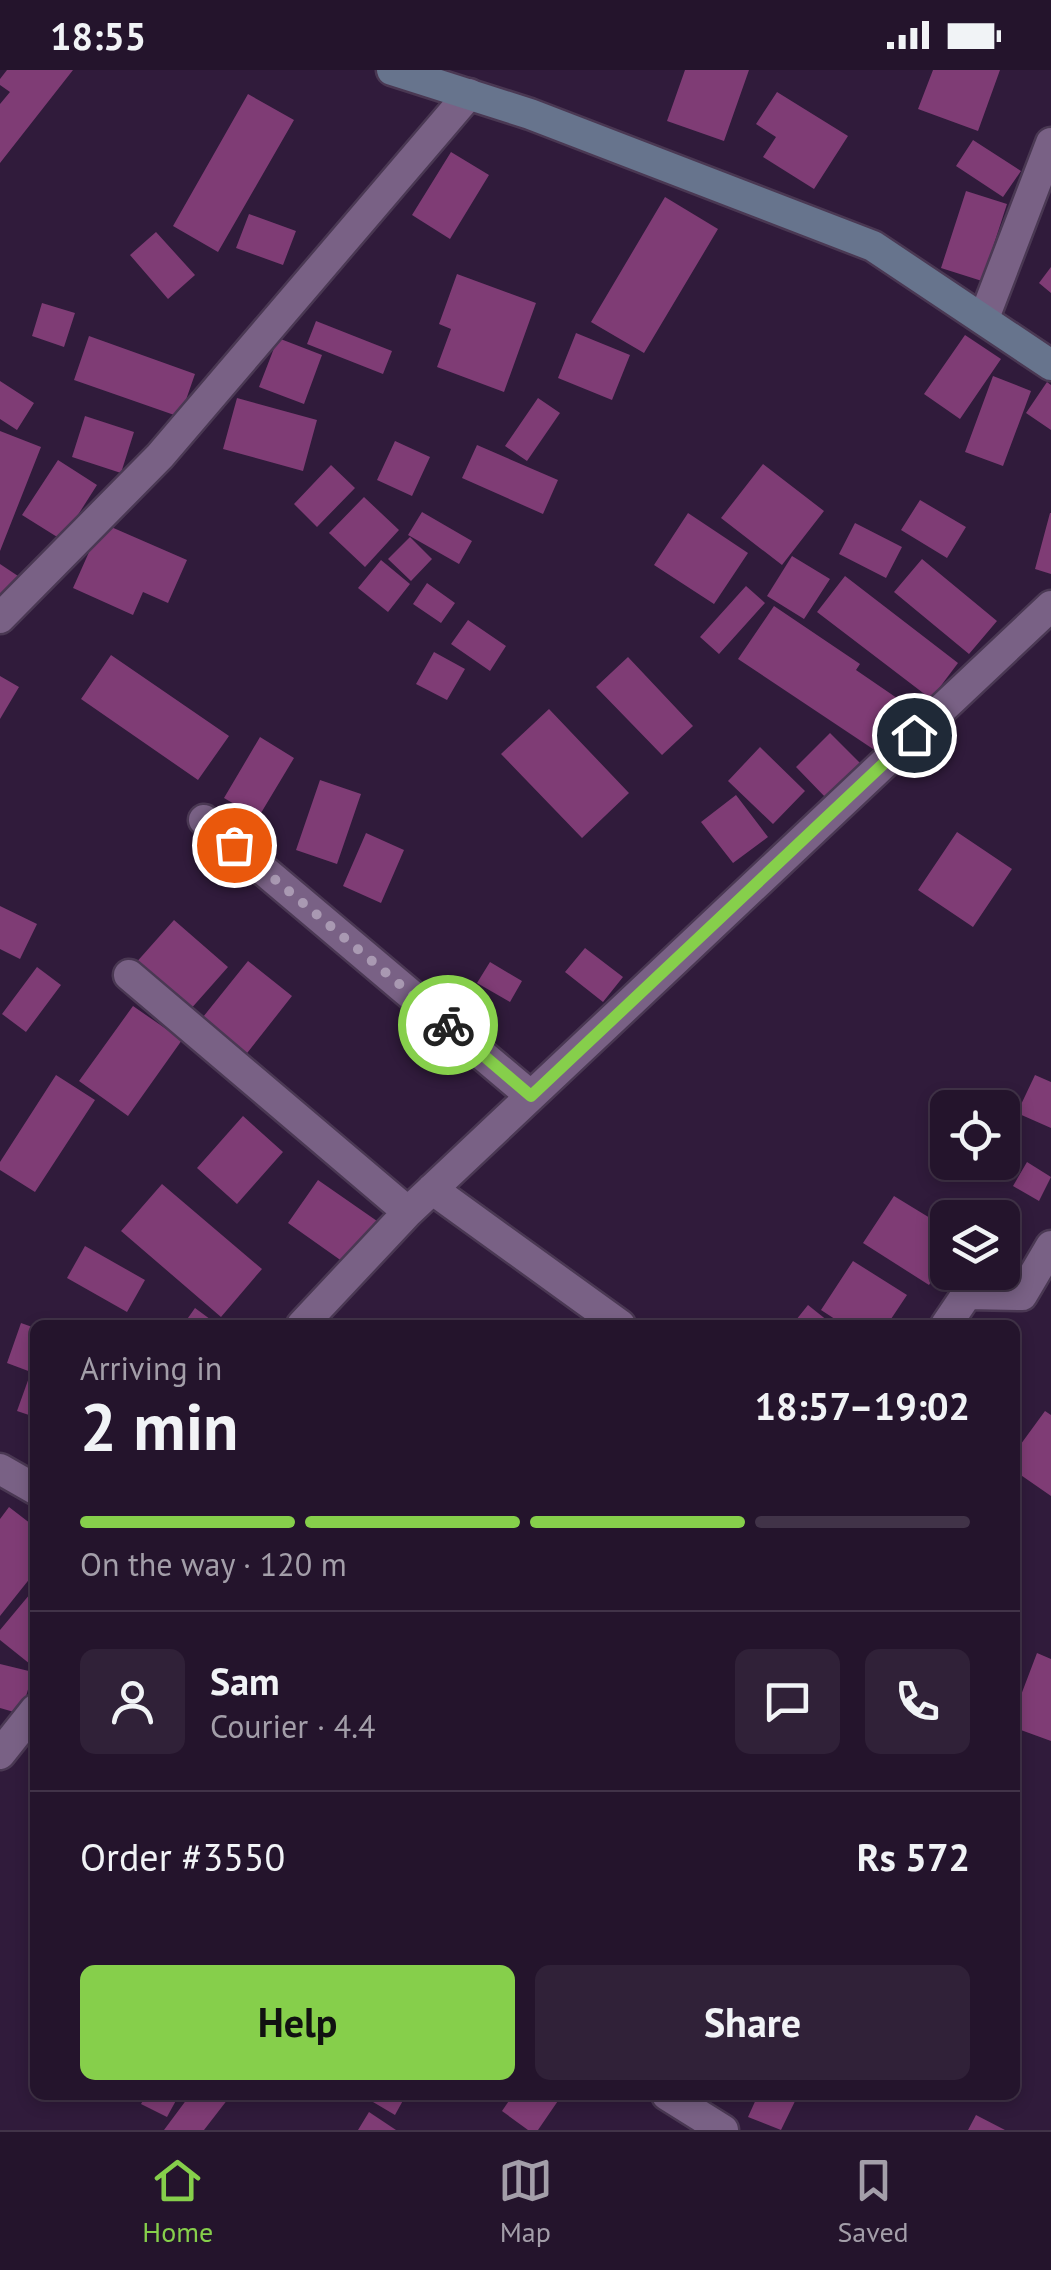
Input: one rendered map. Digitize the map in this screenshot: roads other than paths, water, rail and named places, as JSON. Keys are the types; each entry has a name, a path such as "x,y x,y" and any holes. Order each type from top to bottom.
{"street":[{"path":"392,70 530,114 873,246 1051,365"},
{"path":"0,618 160,456 469,94"},
{"path":"984,318 1051,143"},
{"path":"307,1320 408,1212 1051,606"},
{"path":"204,820 531,1096"},
{"path":"129,975 408,1212"},
{"path":"432,1189 613,1320"},
{"path":"950,1320 968,1294 1022,1295 1051,1246"},
{"path":"0,1469 30,1486"},
{"path":"0,1754 30,1725"},
{"path":"675,2100 724,2130"}]}
